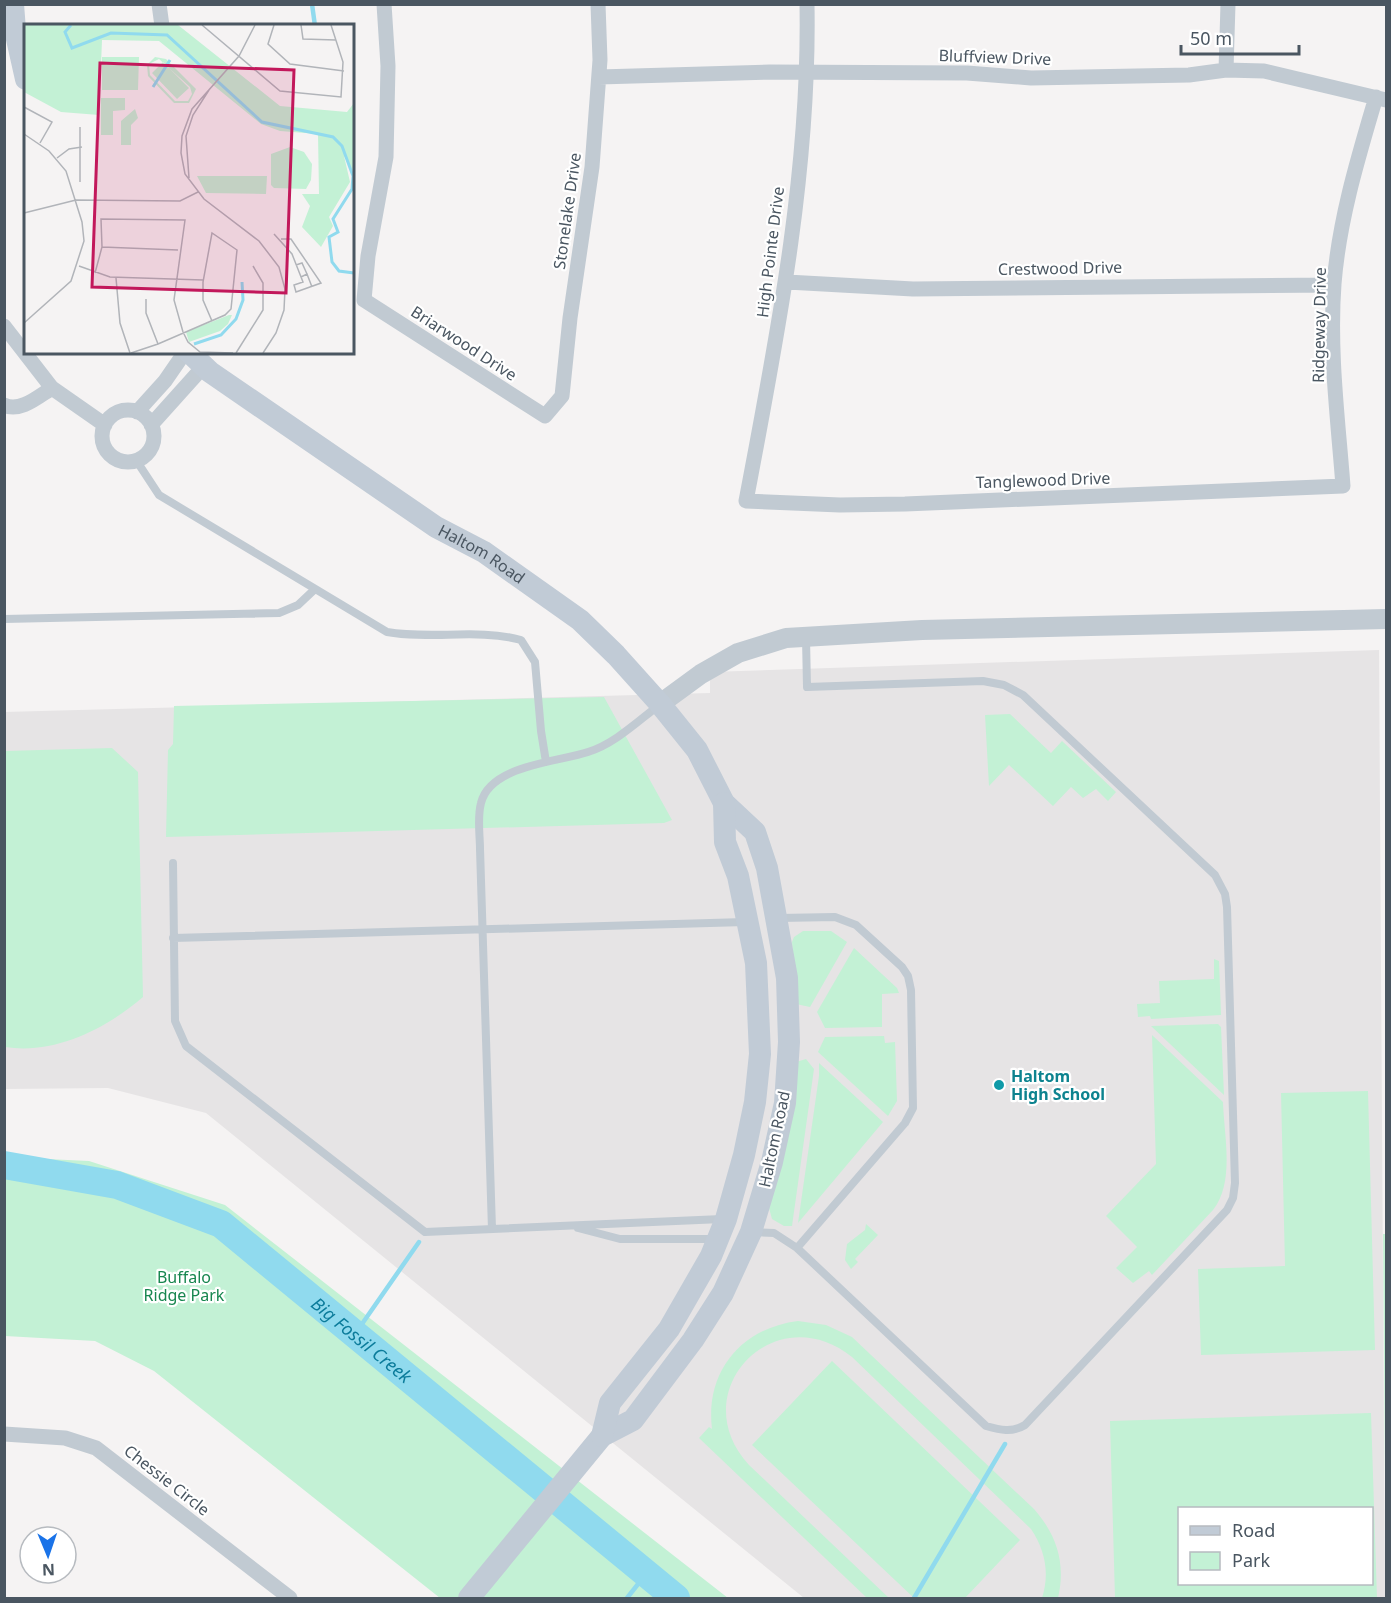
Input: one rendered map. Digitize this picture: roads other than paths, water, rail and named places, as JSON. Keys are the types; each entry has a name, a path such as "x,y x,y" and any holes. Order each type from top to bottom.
{"main road":[{"path":"13,4 15,30 24,70"},
{"name":"Haltom Road","path":"192,357 436,527 484,552 580,620 616,655 697,750 724,803 755,832 767,868 787,978 789,1042 785,1103 772,1162 751,1232 723,1293 693,1340 633,1420 602,1436 469,1599"},
{"name":"Haltom Road","path":"602,1436 610,1403 669,1329 701,1276 722,1229 747,1143 760,1054 757,973 738,876 725,842 724,803"},
{"path":"747,921 777,918"},
{"path":"722,1229 751,1232"}],"street":[{"path":"159,4 162,24"},
{"name":"Briarwood Drive","path":"384,4 388,66 386,157 368,256 363,300 545,416"},
{"name":"Stonelake Drive","path":"545,416 562,396 592,167 599,77 598,4"},
{"name":"High Pointe Drive","path":"746,501 787,282 808,73 807,4"},
{"path":"1226,70 1228,4"},
{"name":"Bluffview Drive","path":"599,77 967,73 1031,78 1189,75 1226,70 1264,71 1381,98"},
{"name":"Ridgeway Drive","path":"1343,486 1336,380 1334,285 1347,199 1381,98"},
{"name":"Crestwood Drive","path":"787,282 913,289 1334,285"},
{"path":"4,326 24,352"},
{"path":"26,354 52,388 105,425"},
{"path":"137,412 165,381 192,357"},
{"path":"151,425 192,357"},
{"path":"4,405 10,408 25,405 52,388"},
{"path":"129,410 137,412 151,425 154,436 150,449 136,460 123,461 108,453 102,436 105,425 115,414 129,410"},
{"name":"Tanglewood Drive","path":"746,501 840,505 906,504 1343,486"},
{"path":"660,704 701,674 738,653 786,638 922,630 1386,619"},
{"name":"Chessie Circle","path":"4,1434 65,1438 96,1448 290,1599"}],"lane":[{"path":"136,460 159,495 387,632 413,637 498,634 520,640 535,662 546,762"},
{"path":"4,619 279,613 298,605 315,589"},
{"path":"751,1232 774,1233 797,1248 986,1426 1002,1431 1017,1430 1026,1425 1227,1210 1233,1198 1235,1183 1227,907 1225,894 1215,875 1023,695 1004,685 983,681 807,687 806,637"},
{"path":"492,1229 482,929 481,803 486,791 506,774 591,752 626,731 660,704"},
{"path":"173,863 175,1021 186,1047 425,1232 570,1227 722,1229"},
{"path":"777,918 835,917 856,925 902,967 908,976 911,990 913,1108 905,1123 797,1248"},
{"path":"173,938 747,921"},
{"path":"570,1227 620,1239 722,1229"}],"waterway":[{"path":"312,4 315,24"},
{"name":"Big Fossil Creek","path":"4,1165 117,1185 221,1224 676,1598"},
{"path":"355,1334 419,1242"},
{"path":"914,1598 1005,1444"},
{"path":"627,1598 646,1574"}],"place":[{"name":"Haltom High School","path":"999,1085"}],"park label":[{"name":"Buffalo Ridge Park","path":"184,1286"}]}
